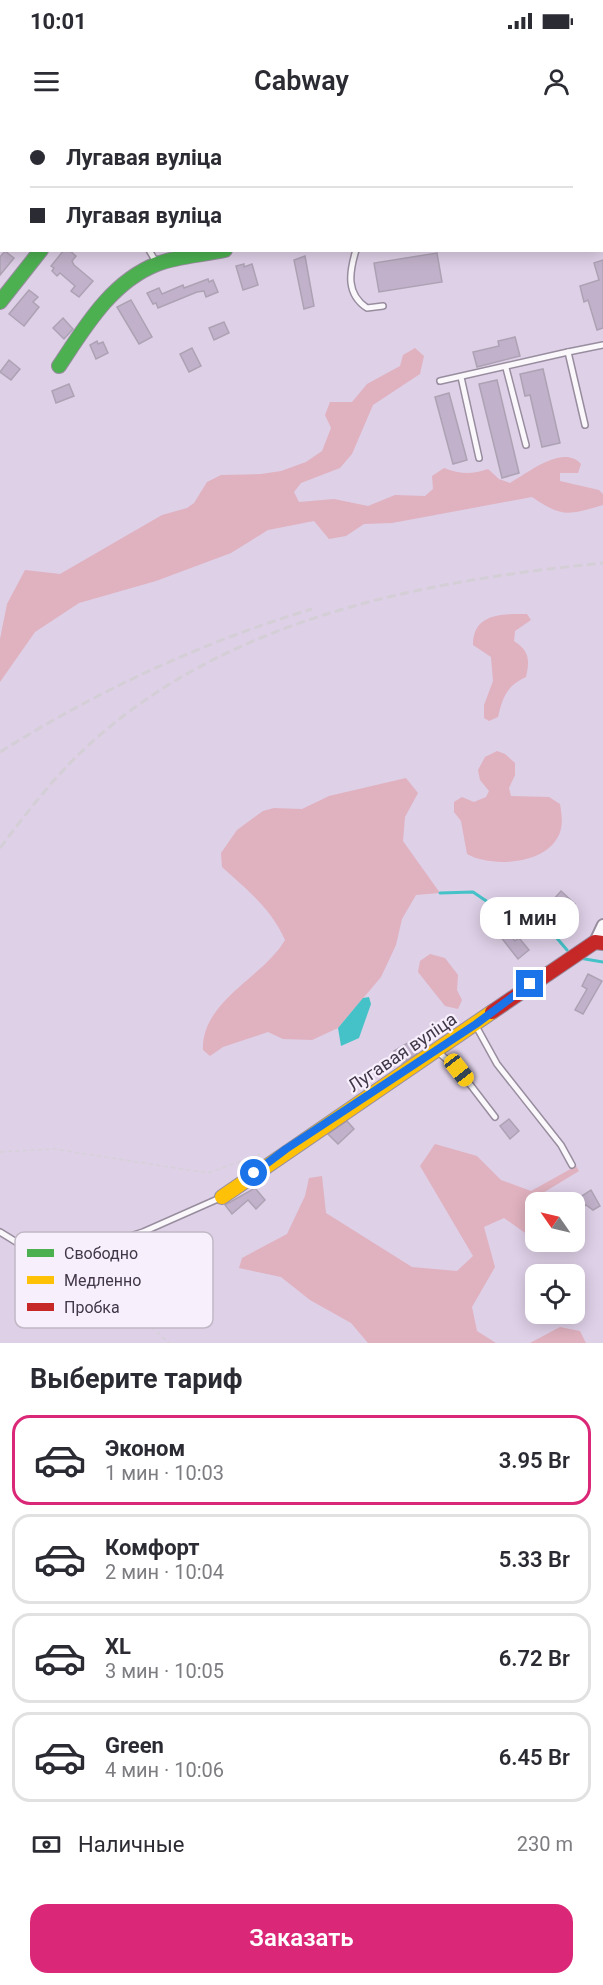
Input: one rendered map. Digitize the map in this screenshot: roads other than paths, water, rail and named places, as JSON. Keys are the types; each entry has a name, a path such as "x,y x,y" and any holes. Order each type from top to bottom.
{"street":[{"path":"0,302 39,252"},
{"path":"59,366 98,309 137,274 158,264 215,252"},
{"path":"599,943 603,925"},
{"name":"Лугавая вуліца","path":"222,1197 286,1149 476,1024 530,984 599,943"}],"lane":[{"path":"150,252 158,264"},
{"path":"355,252 351,269 352,293 357,301 367,308 383,306"},
{"path":"440,381 603,345"},
{"path":"568,352 585,424"},
{"path":"506,368 526,445"},
{"path":"461,377 478,458"},
{"path":"476,1024 498,1064 561,1145 572,1165"},
{"path":"436,1051 459,1070 495,1117"},
{"path":"143,1232 222,1197"},
{"path":"0,1232 15,1241"}],"waterway":[{"path":"440,893 473,892 504,913 555,936 567,950"},
{"path":"579,958 603,962"}],"railway":[{"path":"0,848 55,779 92,742 146,699 205,664 267,635 332,612 467,581 603,563"},
{"path":"0,752 74,709 151,670 230,637 312,609"}]}
